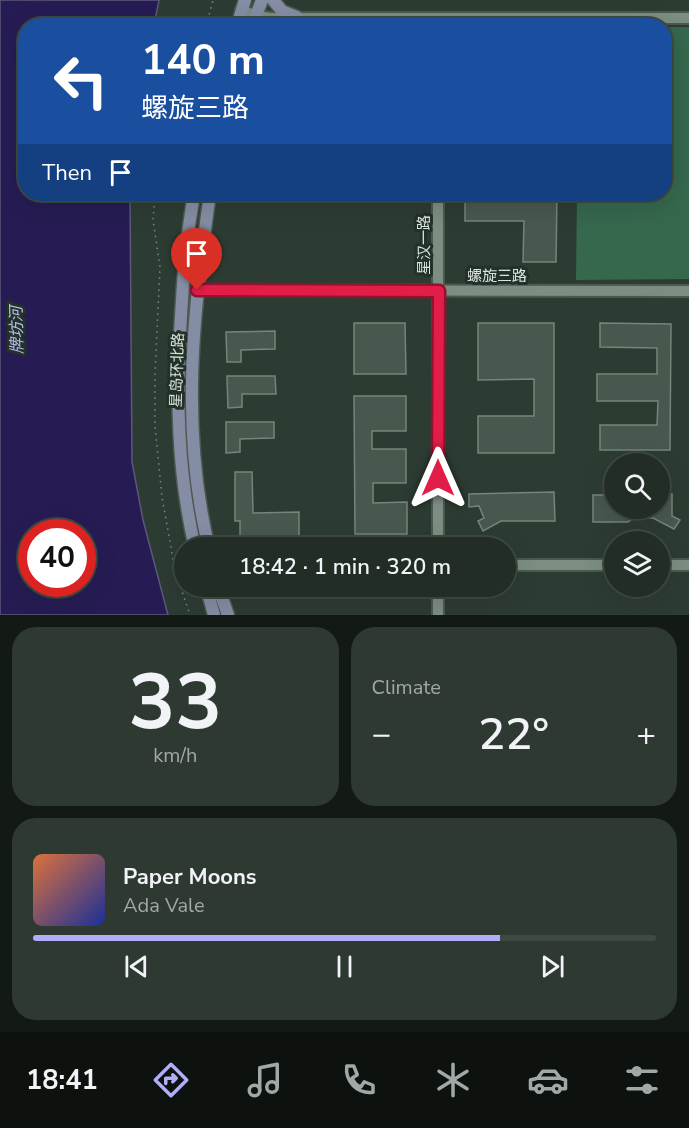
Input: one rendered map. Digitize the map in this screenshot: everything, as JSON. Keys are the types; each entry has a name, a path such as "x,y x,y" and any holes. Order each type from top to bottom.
{"main road":[{"path":"255,18 262,0"},
{"path":"273,0 282,11 297,17"},
{"name":"星岛环北路","path":"193,201 186,250 178,399 180,458 193,537"},
{"name":"星岛环北路","path":"207,537 196,484 191,428 197,290 209,201"},
{"path":"209,597 214,615"},
{"path":"222,597 228,615"}],"street":[{"path":"243,5 252,18"},
{"path":"272,18 325,18"},
{"path":"672,18 689,18"},
{"name":"星汉一路","path":"438,201 438,537"},
{"name":"螺旋三路","path":"197,290 689,291"},
{"path":"516,565 604,565"},
{"path":"670,565 689,565"},
{"path":"438,597 438,615"}],"path":[{"path":"208,18 213,0"},
{"path":"154,201 153,220 160,267 154,374 155,426 162,497 175,570 190,615"}],"green space":[{"path":"672,27 689,27 689,279 576,280 577,201 672,201"}],"water":[{"name":"牌坊河","path":"0,0 159,0 155,18 18,18 18,201 130,201 132,462 143,520 168,615 0,615"}],"building":[{"path":"465,201 557,201 556,262 523,262 524,221 465,221"},
{"path":"354,323 405,323 406,374 354,374"},
{"path":"478,323 554,323 554,453 478,453 478,416 534,416 534,379 478,380"},
{"path":"600,323 671,324 670,450 600,450 600,425 657,425 658,401 597,401 597,374 657,374 657,348 600,347"},
{"path":"275,331 275,349 241,350 241,362 227,362 226,332"},
{"path":"227,376 275,376 276,394 242,394 242,407 228,408"},
{"path":"354,396 406,396 406,431 372,431 372,449 406,449 406,483 373,483 373,503 407,502 407,534 355,534"},
{"path":"226,422 274,422 274,438 240,439 240,452 226,453"},
{"path":"235,472 252,472 253,513 299,512 299,537 240,537 240,521 235,521"},
{"path":"554,492 555,521 501,521 483,531 478,521 484,518 479,506 469,507 469,494"},
{"path":"670,494 672,494 672,516 680,520 674,529 655,519 670,519"},
{"path":"593,495 604,495 604,519 632,519 628,522 593,522"}],"route":[{"path":"197,290 439,291 438,478"}]}
